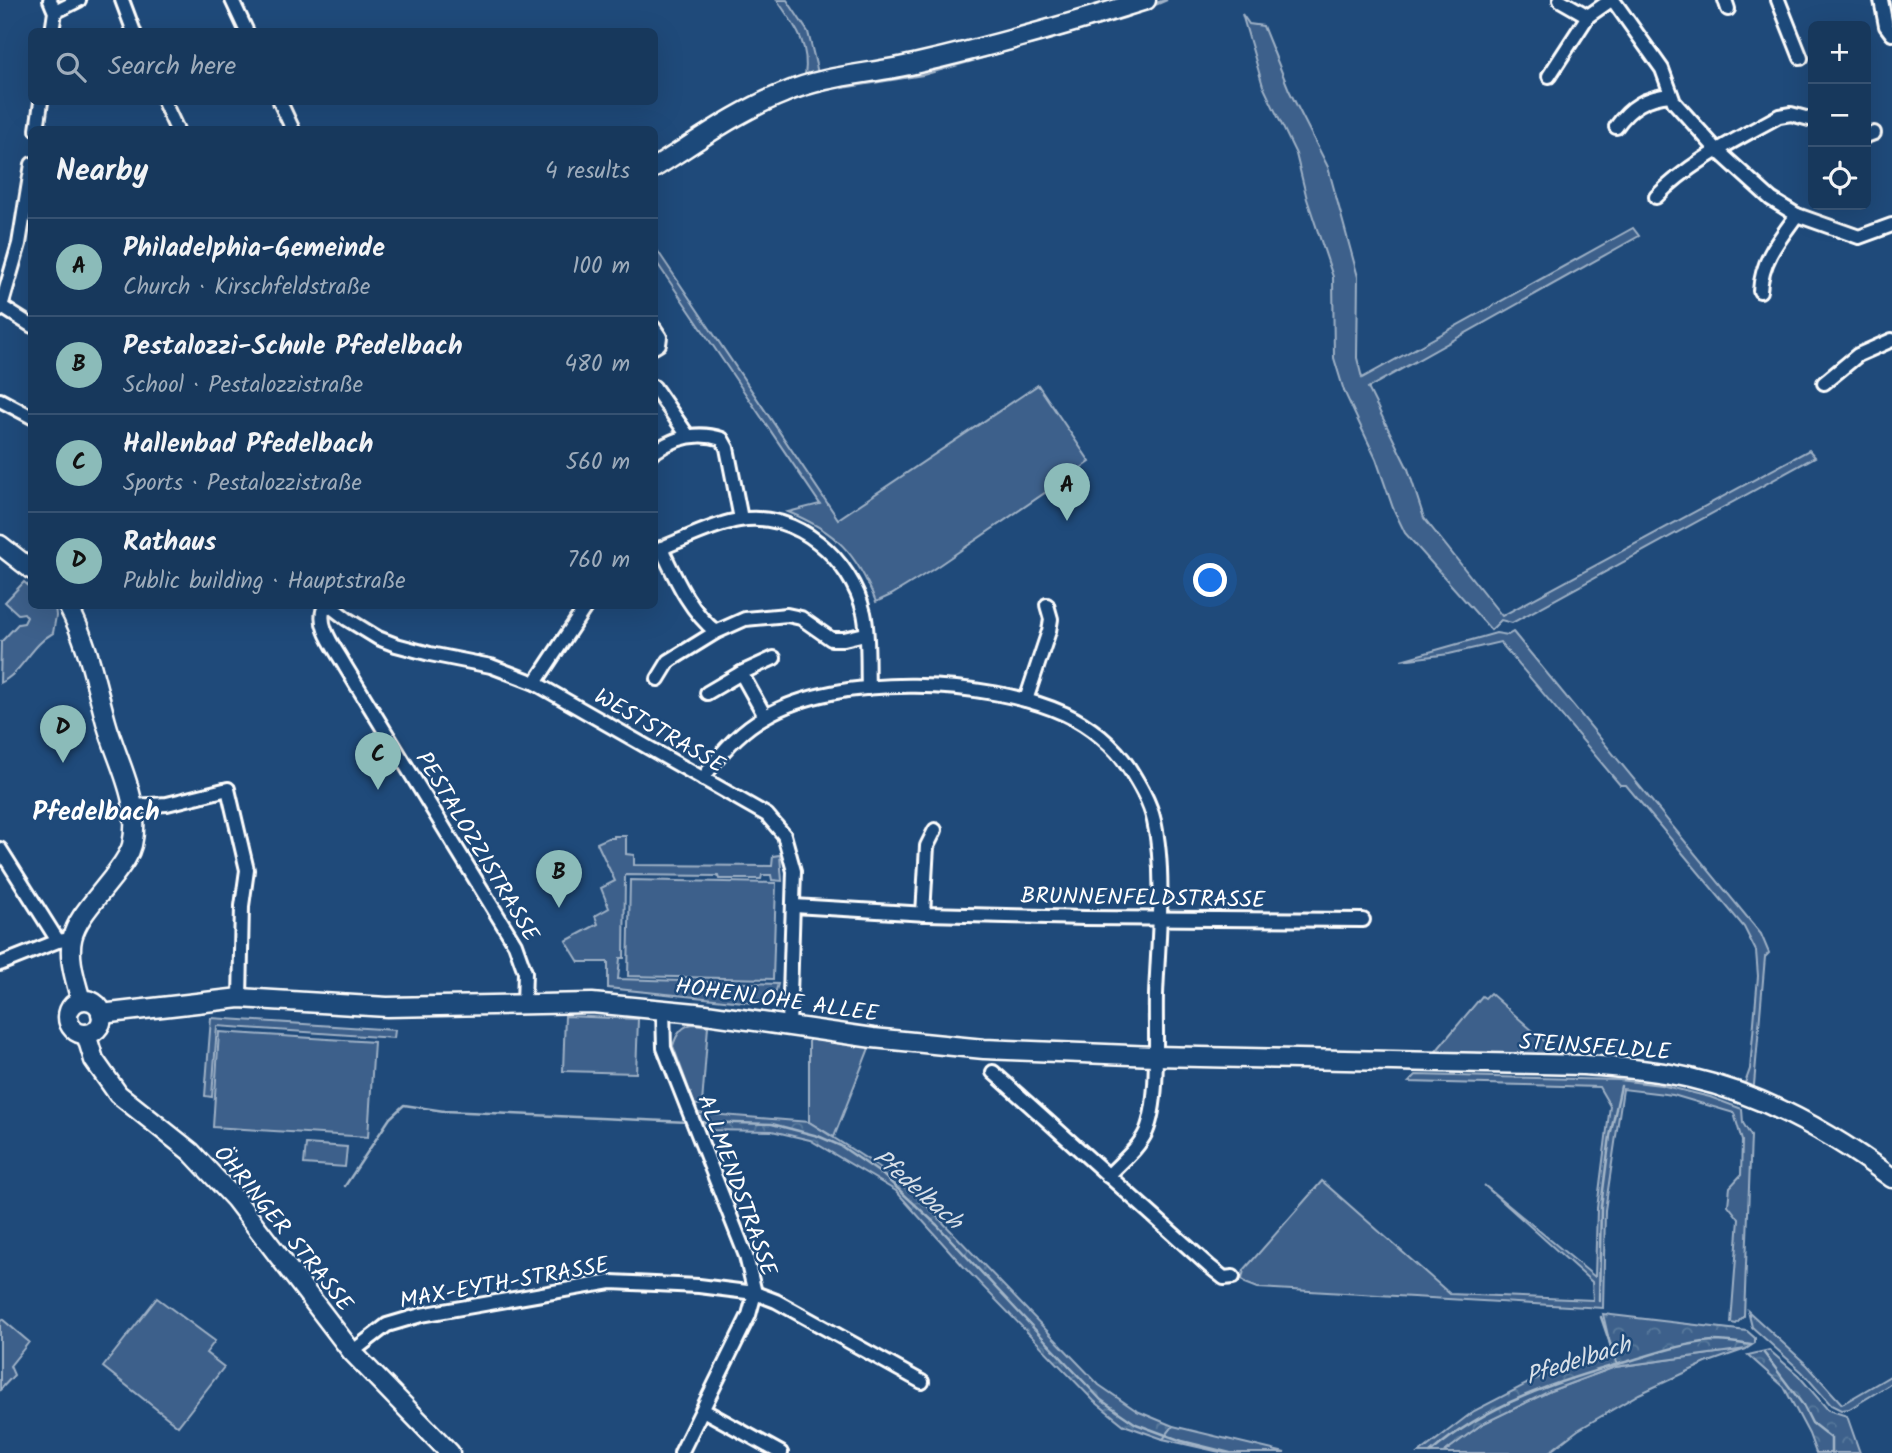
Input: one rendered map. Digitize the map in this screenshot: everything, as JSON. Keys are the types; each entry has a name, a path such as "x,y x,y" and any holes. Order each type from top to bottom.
{"street":[{"path":"52,28 52,6 79,0"},
{"path":"122,0 132,28"},
{"path":"232,0 245,28"},
{"path":"658,166 735,118 793,89 838,77 912,65 1066,26 1146,0"},
{"path":"1560,0 1588,16"},
{"path":"1549,76 1588,16 1612,0 1662,69 1674,102 1717,150 1771,199 1797,215 1859,237 1892,225"},
{"path":"1778,0 1801,58"},
{"path":"1881,0 1886,26 1892,34"},
{"path":"1616,127 1629,108 1658,96 1671,95"},
{"path":"38,126 41,105"},
{"path":"165,105 175,126"},
{"path":"281,105 291,126"},
{"path":"1656,197 1675,177 1779,116 1791,114 1808,119"},
{"path":"28,189 19,244 1,309 28,324"},
{"path":"1760,291 1761,274 1769,253 1797,215"},
{"path":"1824,383 1858,355 1892,340"},
{"path":"658,393 688,436"},
{"path":"0,400 28,415"},
{"path":"658,449 673,439 688,436 710,435 722,439 727,447 741,519"},
{"path":"716,632 706,624 684,596 658,550 712,527 741,519 777,522 798,530 825,547 840,562 852,580 864,614 868,688"},
{"path":"0,545 28,567"},
{"path":"1026,700 1049,631 1051,619 1047,605"},
{"path":"0,964 64,940 124,862 131,849 134,834 133,806 105,721 89,654 80,627 70,609"},
{"name":"PESTALOZZISTRASSE","path":"325,609 322,613 322,622 345,666 515,944 525,972 524,1004"},
{"name":"WESTSTRASSE","path":"333,609 378,638 396,645 491,666 535,683 751,805 777,825 789,848 794,871 789,1026"},
{"path":"535,683 584,609"},
{"path":"658,679 669,661 716,632 746,619 787,615 801,618 831,639 865,634"},
{"path":"707,693 774,658"},
{"path":"741,673 765,716"},
{"path":"703,779 716,758 732,741 765,716 821,695 868,688 980,690 1026,700 1066,715 1091,729 1128,766 1145,796 1154,819 1160,857 1155,1056 1150,1118 1137,1145 1108,1176"},
{"path":"133,806 167,804 228,789 247,870 242,906 240,998"},
{"path":"923,914 927,846 935,830"},
{"path":"0,849 64,940 81,1000"},
{"name":"BRUNNENFELDSTRASSE","path":"794,906 923,914 1363,920"},
{"name":"HOHENLOHE ALLEE","path":"106,1013 240,998 387,1007 592,1003 663,1009 873,1038 984,1049 1437,1063"},
{"path":"81,1000 94,1003 106,1013 97,1029 86,1034 71,1028 68,1017 71,1006 81,1000"},
{"name":"ALLMENDSTRASSE","path":"663,1009 664,1048 746,1256 755,1293 749,1315 681,1453"},
{"name":"ÖHRINGER STRASSE","path":"86,1034 94,1060 118,1094 191,1152 235,1199 352,1352 450,1453"},
{"name":"STEINSFELDLE","path":"1437,1063 1633,1068 1691,1078 1787,1112 1854,1150 1892,1178"},
{"path":"993,1072 1209,1266 1224,1278 1233,1277"},
{"name":"MAX-EYTH-STRASSE","path":"352,1352 387,1325 421,1315 578,1286 636,1282 755,1293 776,1301 922,1382"},
{"path":"703,1410 781,1453"}],"green space":[{"path":"777,0 787,0 808,32 818,73 805,76 803,44 795,26"},
{"path":"1167,0 1125,18 923,75 843,88 848,80 1129,13"},
{"path":"1242,14 1249,24 1263,26 1289,90 1328,167 1358,277 1357,358 1362,378 1633,228 1639,236 1368,388 1408,469 1424,518 1502,616 1809,450 1815,457 1512,623 1501,620 1491,630 1405,533 1376,459 1344,391 1334,358 1333,277 1307,199 1296,154 1263,86"},
{"path":"658,251 838,519 1038,385 1090,462 932,570 876,602 861,570 843,546 819,527 788,512 820,504 658,264"},
{"path":"24,582 28,585 28,609 55,609 56,616 53,633 39,644 14,673 0,683 1,642 18,624 24,623 27,617 24,613 18,614 5,602"},
{"path":"1513,632 1761,934 1769,953 1765,957 1752,1089 1692,1074 1432,1056 1482,996 1485,998 1490,993 1559,1054 1631,1059 1745,1083 1750,1069 1758,976 1756,951 1744,927 1626,785 1620,785 1500,642 1449,654 1401,660 1496,633 1508,635"},
{"path":"614,836 626,836 626,854 634,855 634,865 772,866 773,856 780,855 782,881 772,880 771,875 762,875 761,879 719,879 718,876 625,875 624,958 620,958 618,979 778,984 772,1003 608,988 608,962 579,962 566,941 598,924 595,916 609,908 601,888 615,881 597,843"},
{"path":"630,880 776,883 773,979 628,976"},
{"path":"565,1016 638,1019 636,1073 563,1071"},
{"path":"211,1018 395,1030 394,1038 217,1026 212,1097 205,1096"},
{"path":"693,1024 708,1026 702,1104 695,1105 673,1046 680,1032"},
{"path":"219,1032 374,1042 368,1137 213,1127"},
{"path":"809,1036 871,1043 834,1137 809,1122"},
{"path":"1416,1075 1618,1080 1661,1085 1710,1097 1742,1109 1743,1123 1751,1136 1744,1316 1736,1324 1731,1323 1739,1219 1728,1205 1730,1187 1741,1175 1742,1141 1734,1113 1673,1095 1623,1089 1605,1210 1603,1308 1258,1288 1245,1283 1242,1279 1244,1270 1322,1181 1450,1294 1593,1300 1592,1282 1484,1185 1595,1277 1597,1208 1610,1106 1599,1087 1409,1082"},
{"path":"697,1113 809,1122 906,1184 1099,1385 1137,1411 1173,1426 1163,1439 1124,1425 1094,1401 964,1267 896,1191 810,1140 772,1131 704,1130"},
{"path":"306,1144 347,1147 345,1167 304,1164"},
{"path":"157,1298 215,1341 206,1353 224,1367 178,1426 103,1367"},
{"path":"1748,1311 1807,1365 1842,1404 1892,1375 1892,1383 1849,1409 1841,1410 1831,1405 1802,1372 1752,1327"},
{"path":"1603,1314 1747,1331 1755,1338 1755,1343 1746,1349 1615,1367 1550,1391 1482,1424 1443,1453 1419,1453 1474,1411 1542,1376 1613,1358"},
{"path":"2,1319 29,1342 10,1366 14,1375 0,1390 0,1322"},
{"path":"1746,1349 1706,1363 1639,1394 1578,1430 1548,1453 1443,1453 1482,1424 1550,1391 1615,1367"},
{"path":"1769,1350 1798,1375 1828,1410 1847,1416 1860,1453 1816,1453 1784,1387 1748,1355"},
{"path":"1173,1426 1285,1453 1224,1453 1163,1439"}],"waterway":[{"path":"1599,1301 1601,1206 1610,1136 1621,1086"},
{"name":"Pfedelbach","path":"345,1186 390,1118 404,1105 444,1111 688,1122"},
{"name":"Pfedelbach","path":"698,1122 772,1124 818,1136 841,1146 883,1175 937,1225 1101,1400 1136,1424 1182,1441 1230,1453"},
{"path":"1601,1317 1617,1364"},
{"name":"Pfedelbach","path":"1430,1453 1476,1420 1500,1407 1576,1377 1692,1344 1718,1341 1751,1345"},
{"path":"1764,1353 1803,1405 1812,1423 1831,1438 1831,1453"}],"place":[{"name":"Philadelphia-Gemeinde","path":"1067,521"},
{"name":"Rathaus","path":"63,763"},
{"name":"Hallenbad Pfedelbach","path":"378,790"},
{"name":"Pestalozzi-Schule Pfedelbach","path":"559,908"}],"district":[{"name":"Pfedelbach","path":"96,811"}]}
